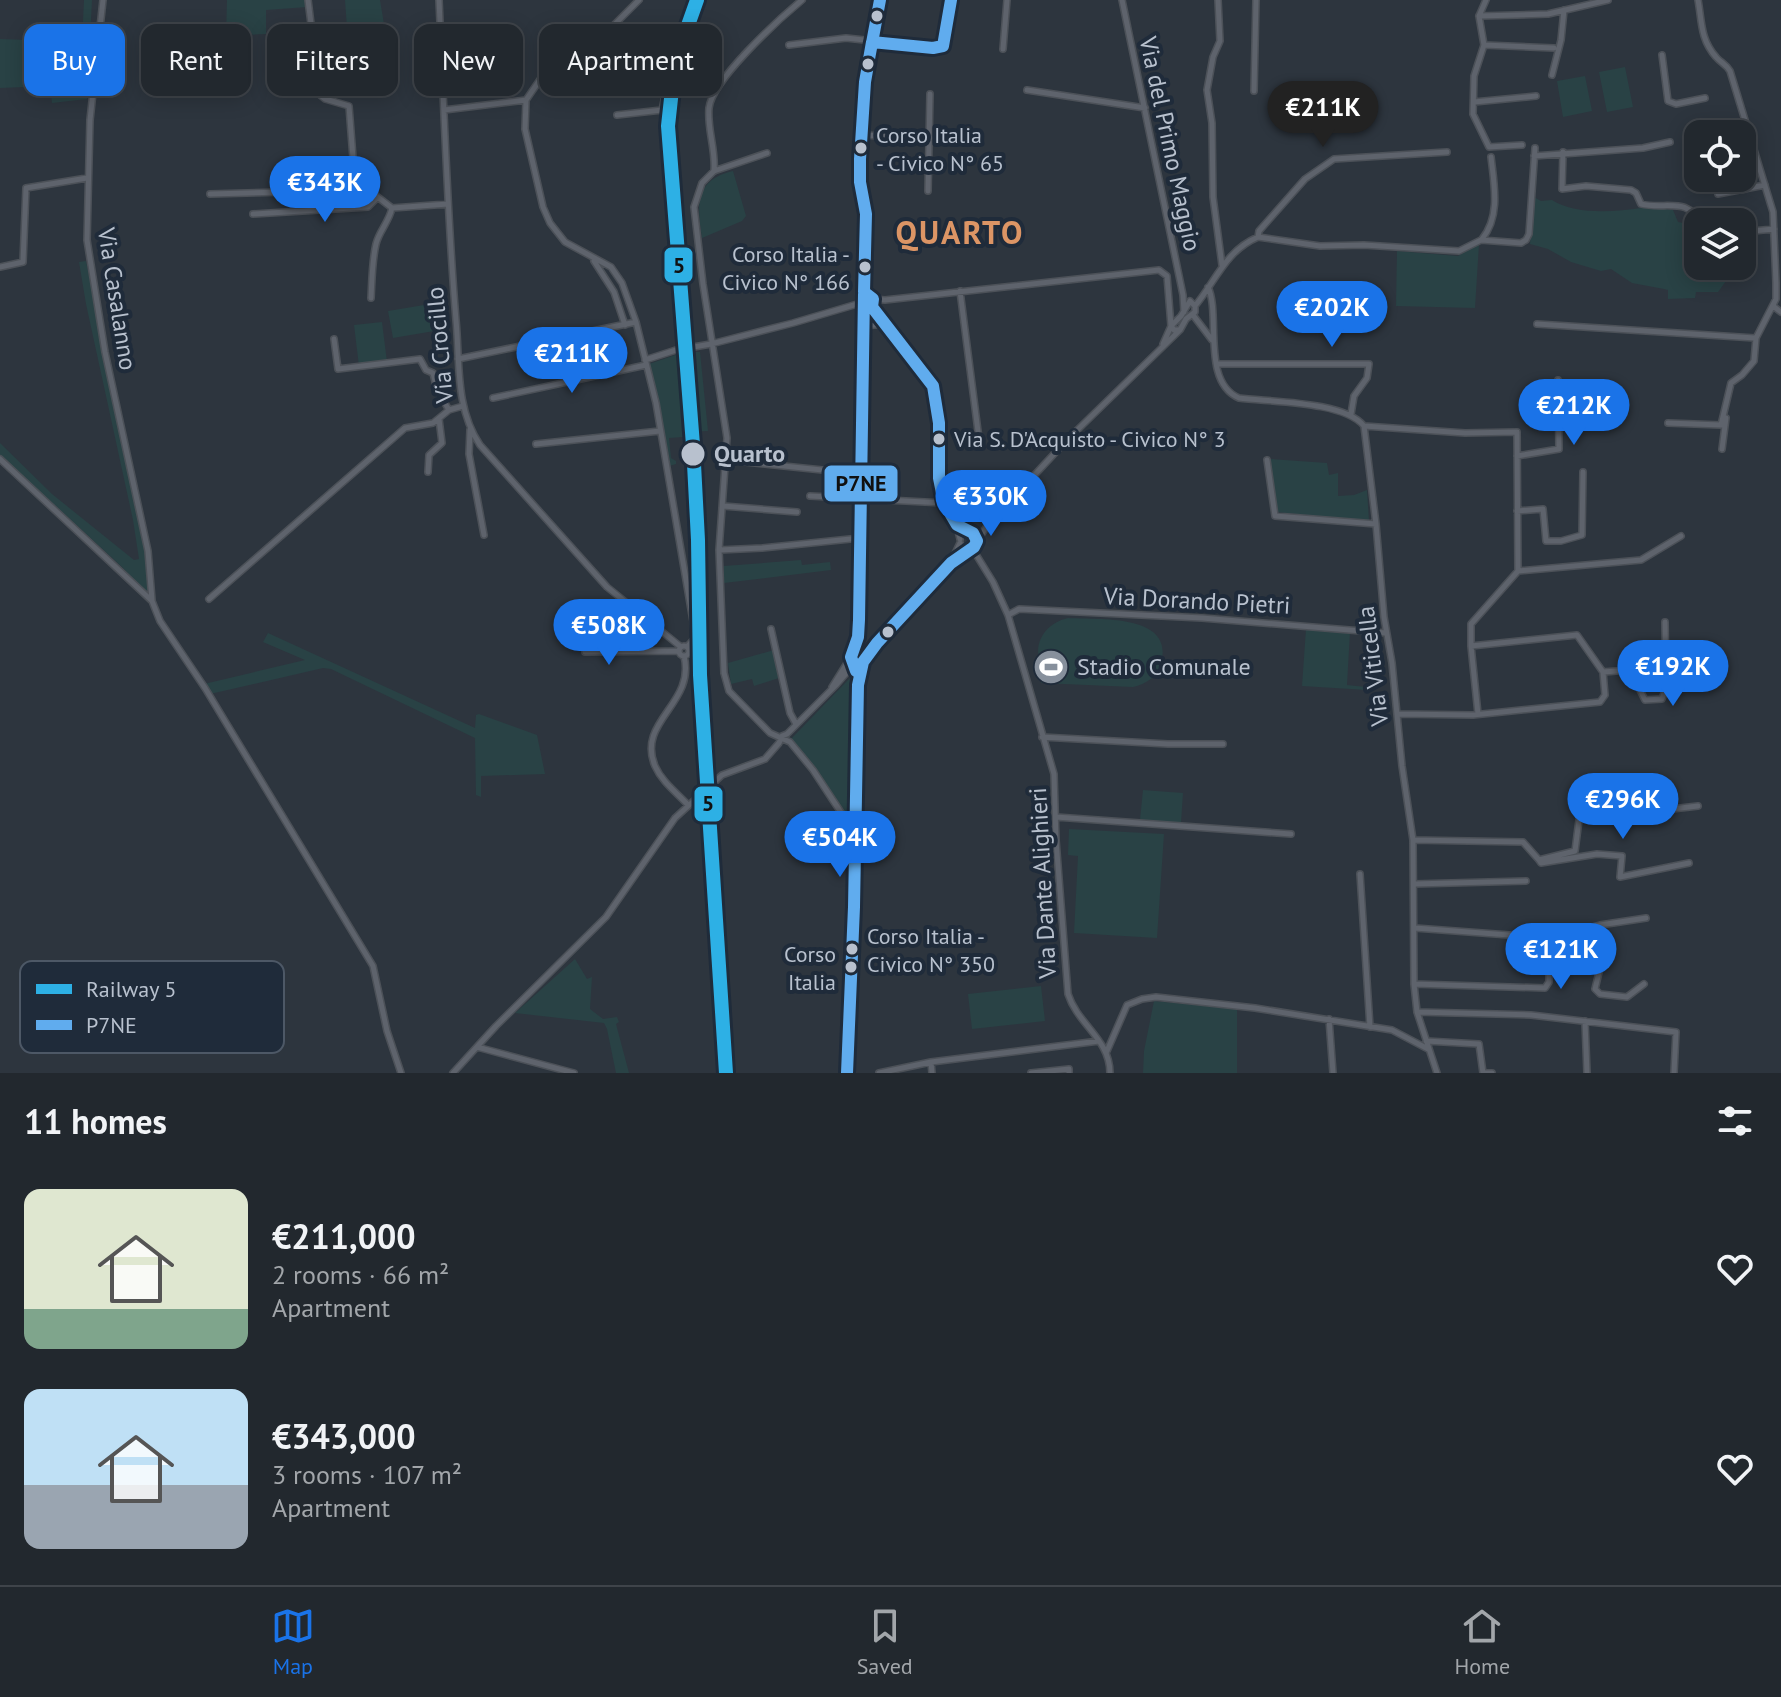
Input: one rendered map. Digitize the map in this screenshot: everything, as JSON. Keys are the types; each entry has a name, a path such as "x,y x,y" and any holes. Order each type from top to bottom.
{"street":[{"name":"Via Casalanno","path":"103,0 87,178 89,262 148,551 152,601"},
{"path":"308,0 320,95 349,106 354,171 366,190 392,208 448,204"},
{"name":"Via Crocillo","path":"439,0 458,359 463,406 470,430 607,587 682,648 686,681 654,736 653,759 659,772 688,805"},
{"path":"584,629 585,652 682,648 695,638 660,431 636,322 622,283 607,264 565,242 550,223 526,138 524,118 526,100 558,56 610,29 639,0"},
{"path":"617,115 662,110 674,53 694,0"},
{"path":"714,171 708,115 714,90 777,21 802,0"},
{"path":"832,688 858,637 864,318 869,300 866,214 860,182 861,135 865,82 880,0"},
{"path":"789,45 846,38 933,48 943,46 951,0"},
{"path":"1003,49 1007,0"},
{"name":"Via del Primo Maggio","path":"1122,0 1183,295 1182,314"},
{"path":"1218,0 1220,41 1213,57 1207,90 1212,123 1213,197 1222,265"},
{"path":"1254,91 1256,0"},
{"path":"1486,0 1479,16 1484,45 1474,76 1475,123 1489,147 1522,145"},
{"path":"1479,16 1548,14 1608,0"},
{"path":"1698,0 1701,30 1716,58 1728,66 1741,99 1744,120"},
{"path":"1552,75 1561,40 1564,10"},
{"path":"1484,45 1554,48"},
{"path":"1662,55 1668,101 1676,104 1705,98"},
{"path":"1027,90 1145,108"},
{"path":"928,191 930,94"},
{"path":"1474,102 1536,96"},
{"path":"444,110 526,100"},
{"path":"861,135 930,138"},
{"path":"1534,156 1643,148 1670,142"},
{"path":"1481,240 1521,243 1526,240 1531,216 1535,148"},
{"path":"1258,237 1259,231 1305,179 1334,159 1447,152"},
{"path":"1563,152 1562,189 1586,186 1631,190 1641,204 1684,208"},
{"path":"767,153 714,171 702,183 694,207 711,344 727,438 719,550 726,687 770,733 790,742 842,814 850,834 855,834"},
{"path":"1163,344 1171,326 1206,289 1222,265 1258,237 1320,246 1364,245 1459,251 1481,240 1488,231 1496,203 1491,157"},
{"path":"1756,158 1773,212 1777,309"},
{"path":"0,267 23,262 26,188 87,178"},
{"path":"1718,194 1765,185"},
{"path":"210,194 366,190"},
{"path":"253,214 368,207 377,198"},
{"path":"371,298 376,244 392,208"},
{"path":"1756,231 1774,229"},
{"path":"591,257 619,303 625,325"},
{"path":"601,270 607,264"},
{"path":"493,398 645,362 676,350 711,344 869,300 1159,270 1167,276 1171,326 1174,330 1180,330"},
{"path":"1206,289 1211,295 1217,364 1223,386 1234,397 1329,408 1351,414 1364,426 1465,433 1517,432 1518,571"},
{"path":"960,291 979,439"},
{"path":"1183,295 1193,303"},
{"path":"869,300 933,386 939,423 937,458 944,503 957,525 963,547 971,549"},
{"path":"1193,303 1193,315 1214,344"},
{"path":"1668,423 1721,425 1731,383 1754,361 1756,338 1781,303"},
{"path":"1171,312 1175,317 1182,314"},
{"path":"857,682 864,660 877,643 951,563 971,549 987,526 1067,440 1193,315"},
{"path":"864,318 882,321"},
{"path":"864,326 882,321"},
{"path":"458,359 636,322"},
{"path":"1537,324 1756,338"},
{"path":"1204,328 1212,326"},
{"path":"334,339 338,369 420,359 426,370 433,373 437,390 449,410"},
{"path":"1217,364 1369,364 1367,378 1354,396 1351,414"},
{"path":"1722,449 1736,378"},
{"path":"1517,456 1559,449 1558,380"},
{"path":"209,599 405,428 433,423 449,410 463,406"},
{"path":"428,472 429,455 442,443 438,418"},
{"name":"Via Viticella","path":"1364,426 1386,633 1413,840 1417,1012 1437,1073"},
{"path":"470,430 469,454 484,535"},
{"path":"536,444 660,431"},
{"path":"0,459 152,601 160,621 205,688 373,966 387,1031 401,1073"},
{"path":"726,460 861,474"},
{"path":"1267,460 1275,516 1376,524"},
{"path":"1517,511 1543,509 1546,541 1561,541 1582,535 1583,472"},
{"path":"810,496 944,503"},
{"path":"723,506 797,512"},
{"path":"957,525 977,541"},
{"path":"951,563 960,541 969,532 987,526"},
{"path":"1478,714 1471,646 1474,619 1518,571 1641,560 1681,536"},
{"path":"719,550 860,538"},
{"name":"Via Dante Alighieri","path":"971,549 993,582 1008,615 1054,774 1068,994 1076,1014 1107,1051 1110,1073"},
{"name":"Via Dorando Pietri","path":"1008,615 1019,609 1202,618 1386,633"},
{"path":"1603,672 1630,670 1645,700 1662,699 1666,687 1665,622"},
{"path":"771,629 790,713 796,724"},
{"path":"1398,714 1478,714 1600,702 1605,695 1603,672 1574,633 1471,646"},
{"path":"852,654 877,643"},
{"path":"860,651 864,660"},
{"path":"847,1073 857,682 852,654"},
{"path":"453,1073 517,1005 586,939 627,889 667,827 688,805 715,779 758,763 855,663 864,660"},
{"path":"843,677 857,682"},
{"path":"1042,737 1223,744"},
{"path":"1539,860 1575,851 1579,820 1583,814 1637,813 1698,806"},
{"path":"1056,817 1291,834"},
{"path":"1413,840 1516,841 1527,845 1541,863 1597,854 1622,856 1620,877 1689,863"},
{"path":"1360,874 1370,1027"},
{"path":"1414,884 1526,881"},
{"path":"1415,928 1550,938 1600,925 1646,918"},
{"path":"1414,984 1545,988 1549,982 1549,958 1553,955 1595,959 1600,968 1595,989 1600,994 1627,997 1644,984"},
{"path":"1107,1051 1127,1005 1152,997 1329,1019 1401,1034 1429,1050"},
{"path":"1417,1012 1531,1015 1676,1032 1674,1073"},
{"path":"1329,1019 1333,1073"},
{"path":"1585,1021 1587,1073"},
{"path":"879,1073 931,1062 1100,1041"},
{"path":"1426,1041 1479,1044 1483,1073 1492,1073"},
{"path":"477,1047 574,1073"},
{"path":"931,1062 932,1073"},
{"path":"1031,1073 1069,1069 1069,1073"}],"green space":[{"path":"84,0 92,0 91,24 83,24"},
{"path":"227,0 306,0 307,7 266,10 266,34 251,35 251,24 226,24"},
{"path":"345,0 380,0 384,24 347,24"},
{"path":"0,39 24,40 24,87 0,88"},
{"path":"1625,67 1633,107 1607,112 1599,72"},
{"path":"1585,76 1592,111 1563,117 1557,81"},
{"path":"51,96 87,96 87,99 52,103"},
{"path":"733,171 746,216 742,221 702,238 699,215 701,196 711,181"},
{"path":"1534,197 1583,210 1649,207 1673,210 1678,222 1684,223 1684,280 1735,280 1726,281 1718,292 1696,292 1695,298 1668,299 1668,290 1632,283 1611,269 1601,271 1571,262 1548,249 1530,244"},
{"path":"1479,244 1475,308 1396,306 1397,251 1458,256"},
{"path":"86,261 142,533 149,578 147,594 122,567 0,455 0,443 52,494 134,560 139,559 86,304 79,262"},
{"path":"442,302 446,329 393,338 388,311"},
{"path":"382,322 387,362 359,366 354,325"},
{"path":"684,352 700,352 708,431 684,432 683,437 669,438 671,458 676,464 669,466 649,364"},
{"path":"1270,459 1327,463 1329,475 1338,473 1338,496 1367,490 1369,521 1276,512"},
{"path":"801,560 802,565 830,562 831,570 724,583 724,566"},
{"path":"1068,618 1114,620 1145,627 1156,635 1162,647 1157,672 1147,682 1133,687 1041,683 1041,678 1050,678 1039,660 1043,634 1049,627"},
{"path":"1306,629 1350,632 1347,685 1366,687 1367,690 1302,686"},
{"path":"268,633 475,728 476,715 479,714 537,735 545,774 481,776 481,797 476,795 475,738 331,669 323,668 210,694 204,684 305,660 263,642"},
{"path":"774,650 779,678 754,686 752,679 731,684 728,663"},
{"path":"849,679 853,681 848,824 833,796 790,740"},
{"path":"1143,790 1183,793 1181,823 1140,820"},
{"path":"1069,829 1164,834 1157,938 1074,933 1078,856 1068,855"},
{"path":"575,959 587,979 592,977 590,1009 603,1019 617,1017 619,1022 616,1024 629,1073 616,1073 604,1023 515,1013"},
{"path":"1041,986 1045,1021 972,1029 968,994"},
{"path":"1154,1001 1237,1009 1237,1073 1143,1073"}],"rail line":[{"name":"5","path":"697,0 675,62 668,126 693,445 700,675 726,1073"}],"transit line":[{"name":"P7NE","path":"869,59 880,0"},
{"name":"P7NE","path":"872,42 933,48 943,46 951,0"},
{"name":"P7NE","path":"847,1073 858,685 863,662 951,563 974,547 977,541 973,533 957,525 944,503 939,478 939,423 933,386 872,307 873,299 864,292 866,214 860,182 860,159 865,82 872,42"},
{"name":"P7NE","path":"856,671 851,657 858,637 859,620 864,294"}],"place":[{"name":"Corso Italia - Civico N° 65","path":"861,148"},
{"name":"Corso Italia - Civico N° 166","path":"865,267"},
{"name":"Via S. D'Acquisto - Civico N° 3","path":"939,439"},
{"name":"Quarto","path":"693,454"},
{"name":"Stadio Comunale","path":"1051,667"},
{"name":"Corso Italia - Civico N° 350","path":"852,949"},
{"name":"Corso Italia","path":"851,967"}],"district":[{"name":"QUARTO","path":"960,233"}]}
